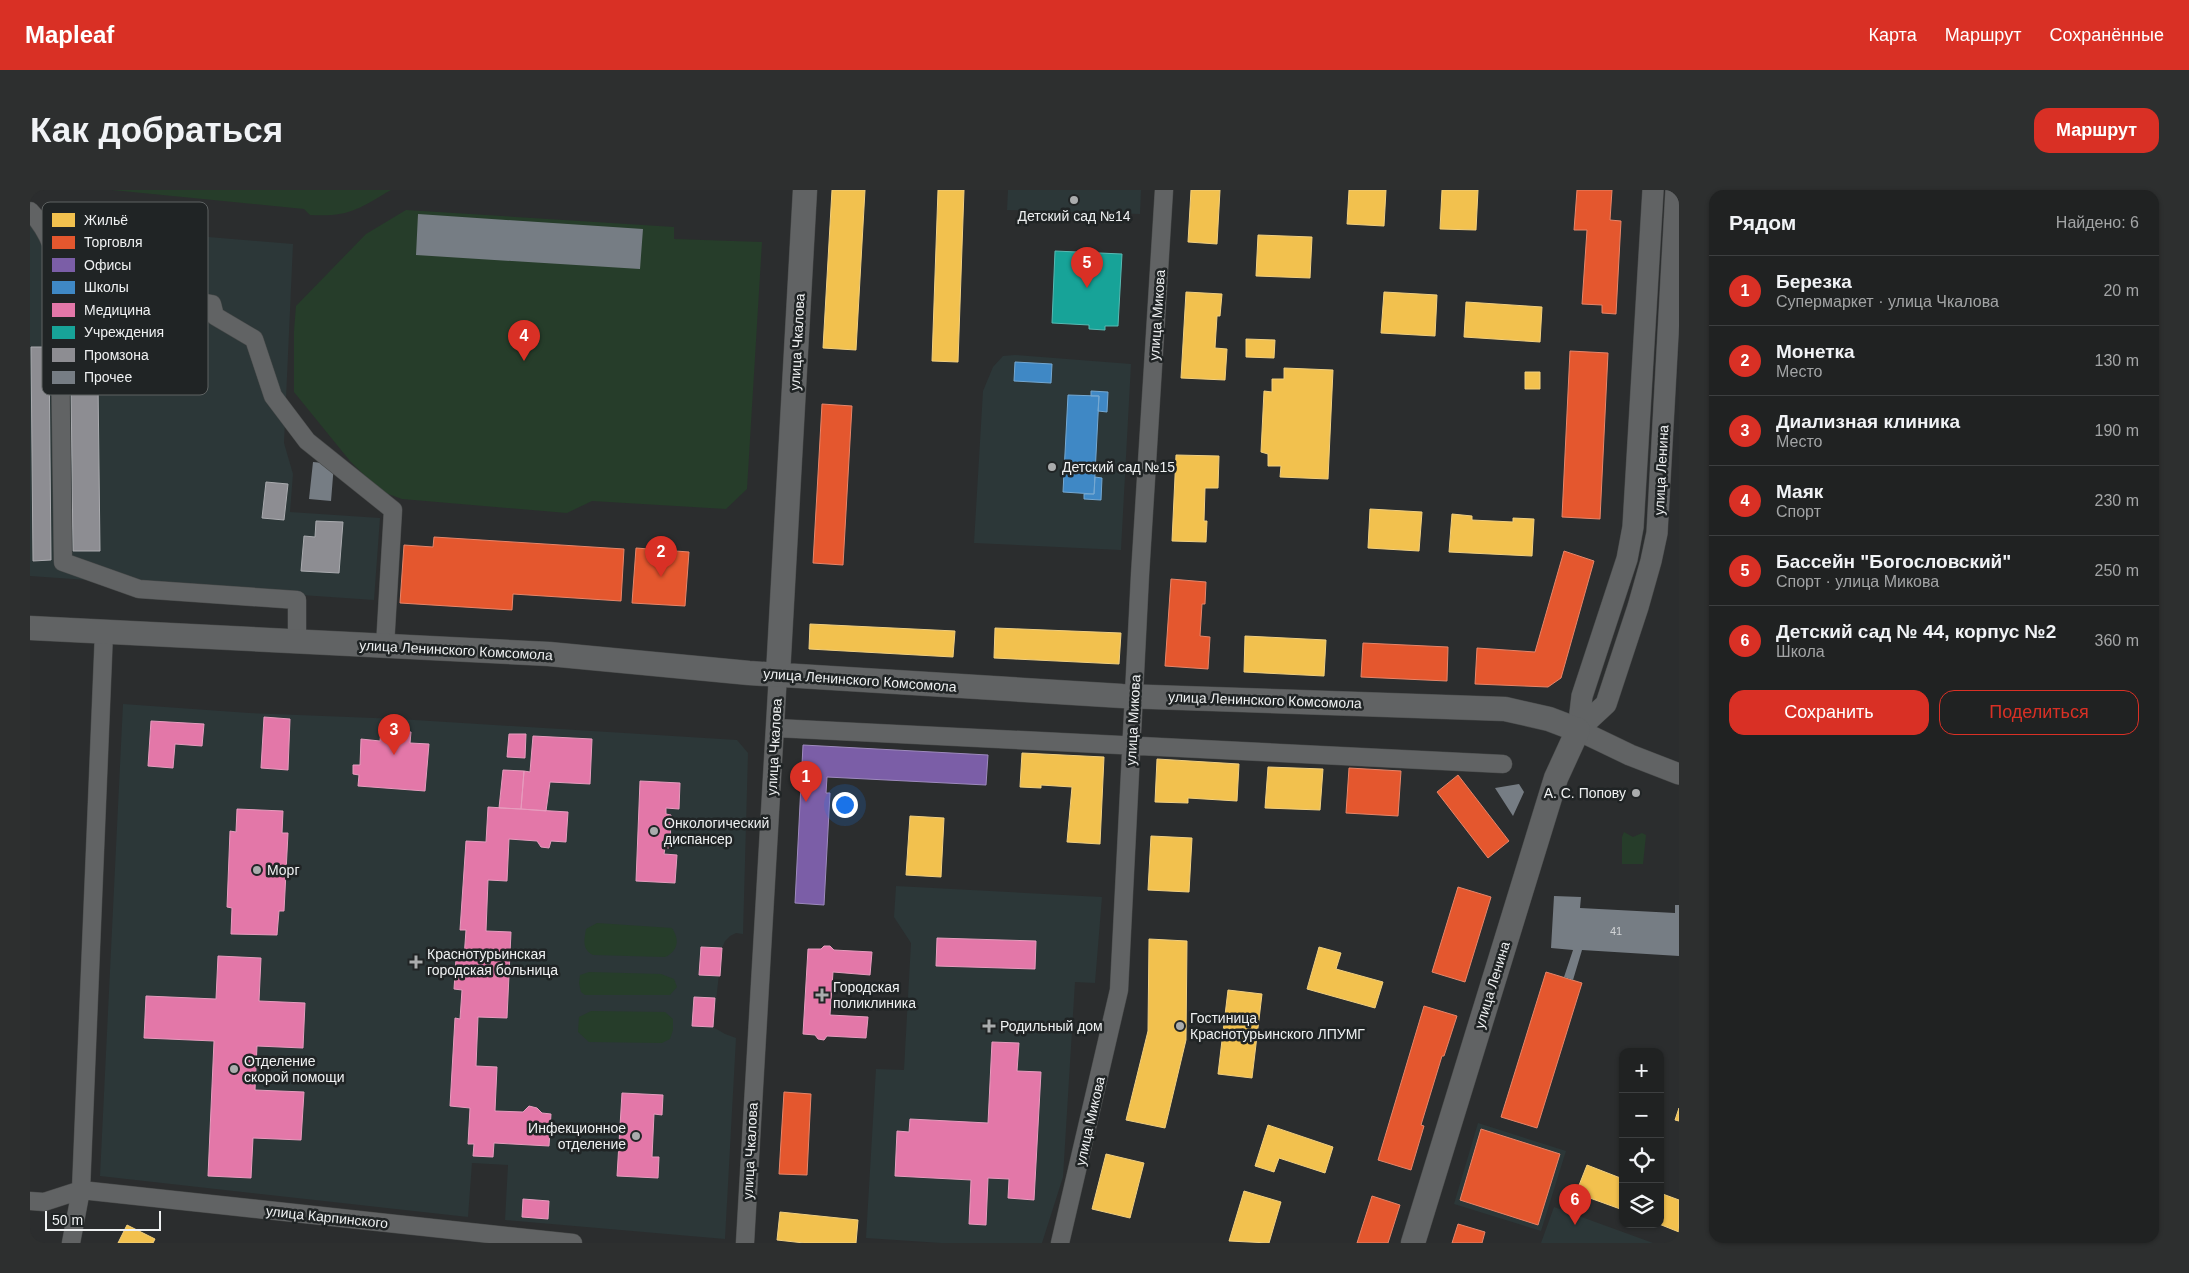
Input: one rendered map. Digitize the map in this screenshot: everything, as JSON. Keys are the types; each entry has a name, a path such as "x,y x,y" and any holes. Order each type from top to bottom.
{"main road":[{"name":"улица Чкалова","path":"778,674 805,190"},
{"name":"улица Ленинского Комсомола","path":"30,628 549,654 778,674 1134,695 1505,708 1549,719 1578,730"},
{"name":"улица Ленина","path":"1413,1243 1556,778 1578,730"}],"street":[{"name":"улица Микова","path":"1060,1243 1119,990 1131,746 1164,190"},
{"name":"улица Ленина","path":"1578,730 1582,696 1627,559 1633,527 1653,190"},
{"name":"улица Ленина","path":"1578,730 1606,704 1643,588 1657,533 1676,190"},
{"path":"30,211 42,228"},
{"path":"208,303 212,304 215,316 254,339 273,396 308,441 393,510 385,646"},
{"path":"61,395 64,562 139,588 297,600 297,641"},
{"path":"71,1243 81,1190 104,632"},
{"name":"улица Чкалова","path":"745,1243 778,674"},
{"path":"776,728 1503,764"},
{"name":"улица Ленинского Комсомола","path":"1578,730 1679,774"},
{"path":"30,1201 44,1202 81,1190"},
{"name":"улица Карпинского","path":"81,1190 572,1243"}],"shaded area":[{"name":"Детский сад №14","path":"1008,190 1141,190 1140,214 1007,210"},
{"path":"30,222 42,223 42,395 208,395 208,237 293,244 284,443 293,474 290,512 380,518 374,600 30,576"},
{"name":"Детский сад №15","path":"1015,355 1131,364 1121,550 974,543 983,391 993,367 1003,356"},
{"name":"Краснотурьинская городская больница","path":"123,704 249,713 399,719 737,740 748,753 743,934 736,933 730,936 722,948 713,1027 736,1038 725,1239 505,1220 508,1165 472,1163 468,1217 100,1176"},
{"name":"Родильный дом","path":"896,886 1102,897 1095,983 1075,982 1063,1177 1042,1243 941,1243 866,1238 876,1069 904,1070 911,943 894,917"},
{"path":"1478,1123 1566,1151 1541,1231 1454,1204"},
{"path":"1554,1207 1653,1243 1541,1243"}],"green space":[{"path":"112,190 391,190 345,213 310,215 304,209"},
{"path":"406,210 674,227 674,239 762,242 747,489 726,509 592,501 567,513 402,499 380,491 350,461 294,392 296,306 366,234"},
{"path":"1624,832 1633,837 1642,833 1646,835 1643,864 1622,864 1622,837"},
{"path":"597,923 672,928 675,932 676,945 673,952 665,957 593,955 585,947 586,929"},
{"path":"589,972 661,974 674,979 677,987 670,995 585,995 581,992 580,975"},
{"path":"591,1011 665,1012 673,1019 673,1030 670,1039 662,1043 589,1042 578,1032 579,1017"}],"building: Жильё":[{"path":"832,190 865,190 856,350 823,348"},
{"path":"938,190 964,190 958,362 932,361"},
{"path":"1191,190 1220,190 1217,244 1188,242"},
{"path":"1349,190 1386,190 1384,226 1347,224"},
{"path":"1442,190 1478,190 1476,230 1440,229"},
{"path":"1258,235 1312,237 1310,278 1256,276"},
{"path":"1186,292 1222,294 1220,316 1217,316 1215,348 1227,349 1225,380 1181,378"},
{"path":"1384,292 1437,295 1435,336 1381,333"},
{"path":"1466,302 1542,307 1540,342 1464,337"},
{"path":"1246,339 1275,340 1274,358 1246,357"},
{"path":"1284,368 1333,370 1328,479 1280,477 1281,466 1268,466 1268,454 1261,452 1264,391 1272,392 1272,379 1284,379"},
{"path":"1525,372 1540,372 1540,389 1525,389"},
{"path":"1176,455 1219,456 1218,488 1205,488 1204,521 1207,521 1206,542 1172,541"},
{"path":"1370,509 1422,512 1419,551 1368,548"},
{"path":"1452,514 1472,516 1472,520 1513,522 1513,518 1534,519 1532,556 1449,552"},
{"path":"810,624 955,631 953,657 809,649"},
{"path":"995,628 1121,633 1119,664 994,658"},
{"path":"1245,636 1326,640 1324,676 1244,672"},
{"path":"1022,753 1104,757 1100,844 1067,842 1072,787 1041,785 1041,788 1020,787"},
{"path":"1157,759 1239,764 1237,801 1188,798 1188,803 1155,802"},
{"path":"1268,767 1323,769 1320,810 1265,808"},
{"path":"910,816 944,818 941,877 906,875"},
{"path":"1151,836 1192,838 1189,892 1148,890"},
{"path":"1149,939 1187,941 1186,1040 1165,1128 1126,1120 1148,1031"},
{"path":"1319,947 1341,953 1336,969 1383,982 1375,1008 1307,989"},
{"path":"1228,990 1262,994 1252,1078 1218,1074"},
{"path":"1679,1108 1679,1121 1675,1120"},
{"path":"1268,1125 1333,1147 1325,1173 1279,1158 1274,1172 1255,1166"},
{"path":"1106,1154 1144,1163 1130,1218 1092,1209"},
{"path":"1587,1165 1619,1177 1619,1209 1576,1193"},
{"path":"1244,1191 1281,1202 1269,1243 1229,1241"},
{"path":"1664,1194 1679,1200 1679,1232 1664,1226"},
{"path":"780,1212 858,1220 856,1243 804,1243 777,1240"},
{"path":"127,1225 155,1239 153,1243 118,1243"}],"building: Торговля":[{"path":"1577,190 1612,190 1610,220 1621,221 1616,314 1602,313 1602,305 1582,304 1587,230 1574,230"},
{"path":"1570,351 1608,353 1600,519 1562,517"},
{"path":"822,404 852,406 843,565 813,563"},
{"path":"434,537 624,549 621,601 513,594 512,610 400,603 404,545 433,547"},
{"path":"636,548 689,552 685,606 632,603"},
{"path":"1564,551 1594,561 1561,678 1548,687 1475,684 1477,648 1535,652"},
{"path":"1171,579 1206,582 1205,604 1202,604 1200,636 1210,637 1208,669 1165,666"},
{"path":"1363,643 1448,647 1447,681 1361,677"},
{"path":"1349,768 1401,771 1398,816 1346,813"},
{"path":"1458,775 1509,841 1488,858 1437,792"},
{"path":"1458,887 1491,897 1465,982 1432,972"},
{"path":"1546,972 1582,983 1537,1128 1501,1117"},
{"path":"1424,1006 1457,1016 1444,1056 1442,1056 1421,1125 1424,1126 1411,1170 1378,1160"},
{"path":"784,1092 811,1094 807,1175 779,1174"},
{"path":"1481,1129 1560,1154 1538,1225 1460,1200"},
{"path":"1372,1196 1400,1205 1388,1243 1357,1243"},
{"path":"1458,1224 1485,1232 1482,1243 1452,1243"}],"building: Офисы":[{"path":"803,745 988,755 986,785 827,777 826,793 830,793 824,905 795,903"}],"building: Школы":[{"path":"1015,362 1052,364 1051,383 1014,381"},
{"path":"1091,391 1108,392 1107,412 1098,411 1099,396 1091,396"},
{"path":"1068,395 1099,396 1094,494 1063,492"},
{"path":"1095,477 1102,478 1101,500 1084,499 1084,494 1094,494"}],"building: Медицина":[{"path":"264,717 290,719 288,770 261,768"},
{"path":"151,721 204,724 202,746 175,744 173,768 148,766"},
{"path":"381,730 411,732 410,743 429,744 425,791 358,786 359,775 353,774 353,765 360,765 361,739 380,741"},
{"path":"509,734 526,734 525,758 507,757"},
{"path":"533,736 592,739 590,784 550,782 546,811 521,809 524,771 530,772"},
{"path":"503,770 524,771 521,809 499,808"},
{"name":"Онкологический диспансер","path":"640,781 680,783 679,809 666,808 666,814 671,815 670,848 665,848 664,854 677,855 675,883 636,881"},
{"path":"488,807 568,812 566,842 551,841 549,848 541,847 537,841 509,839 507,881 488,880 486,931 511,932 507,1018 478,1017 476,1066 497,1067 495,1111 523,1112 529,1106 537,1108 542,1113 551,1114 549,1146 494,1143 493,1157 473,1156 474,1144 468,1144 470,1108 450,1106 455,1018 460,1019 462,990 454,989 456,958 464,958 466,930 460,930 466,841 486,842"},
{"name":"Морг","path":"237,809 283,811 282,833 288,833 284,911 279,911 277,935 231,934 232,908 227,907 230,831 236,832"},
{"path":"937,938 1036,941 1035,969 936,966"},
{"path":"824,946 830,946 834,950 872,952 870,975 833,972 830,1015 868,1017 866,1038 827,1036 824,1040 818,1039 815,1035 803,1034 808,949 821,949"},
{"path":"701,947 722,948 720,976 699,975"},
{"name":"Отделение скорой помощи","path":"218,956 261,958 259,1001 305,1003 303,1048 257,1046 255,1090 304,1092 301,1140 253,1138 251,1178 208,1176 214,1041 144,1038 146,996 216,999"},
{"path":"694,997 715,998 713,1027 692,1026"},
{"path":"992,1042 1019,1043 1017,1071 1041,1072 1034,1200 1008,1198 1009,1179 988,1178 986,1225 969,1224 971,1180 895,1176 897,1131 909,1132 910,1119 988,1123"},
{"name":"Инфекционное отделение","path":"622,1093 663,1095 662,1115 654,1114 652,1157 659,1157 658,1178 617,1176"},
{"path":"523,1199 549,1201 548,1219 522,1217"}],"building: Учреждения":[{"path":"1055,251 1122,254 1118,326 1105,326 1105,330 1089,329 1089,325 1052,323"}],"building: Промзона":[{"path":"31,347 42,347 42,395 49,395 51,560 33,561"},
{"path":"71,395 98,395 100,551 73,551"},
{"path":"266,482 288,484 284,520 262,518"},
{"path":"316,521 343,522 339,573 301,571 304,536 315,537"}],"building: Прочее":[{"path":"418,214 643,229 640,269 416,255"},
{"path":"313,462 334,464 331,501 309,499"},
{"path":"1519,784 1524,792 1513,816 1495,788"},
{"path":"1554,896 1581,897 1580,908 1675,913 1675,905 1679,905 1679,956 1582,950 1573,980 1564,977 1573,950 1551,948"}],"place":[{"name":"Детский сад №14","path":"1074,200"},
{"name":"Бассейн \"Богословский\"","path":"1087,288"},
{"name":"Маяк","path":"524,361"},
{"name":"Детский сад №15","path":"1052,467"},
{"name":"Монетка","path":"661,577"},
{"name":"Диализная клиника","path":"394,755"},
{"name":"А. С. Попову","path":"1636,793"},
{"name":"Березка","path":"806,802"},
{"name":"Онкологический диспансер","path":"654,831"},
{"name":"Морг","path":"257,870"},
{"name":"Краснотурьинская городская больница","path":"416,962"},
{"name":"Городская поликлиника","path":"822,995"},
{"name":"Родильный дом","path":"989,1026"},
{"name":"Гостиница Краснотурьинского ЛПУМГ","path":"1180,1026"},
{"name":"Отделение скорой помощи","path":"234,1069"},
{"name":"Инфекционное отделение","path":"636,1136"},
{"name":"Детский сад № 44, корпус №2","path":"1575,1225"}]}
